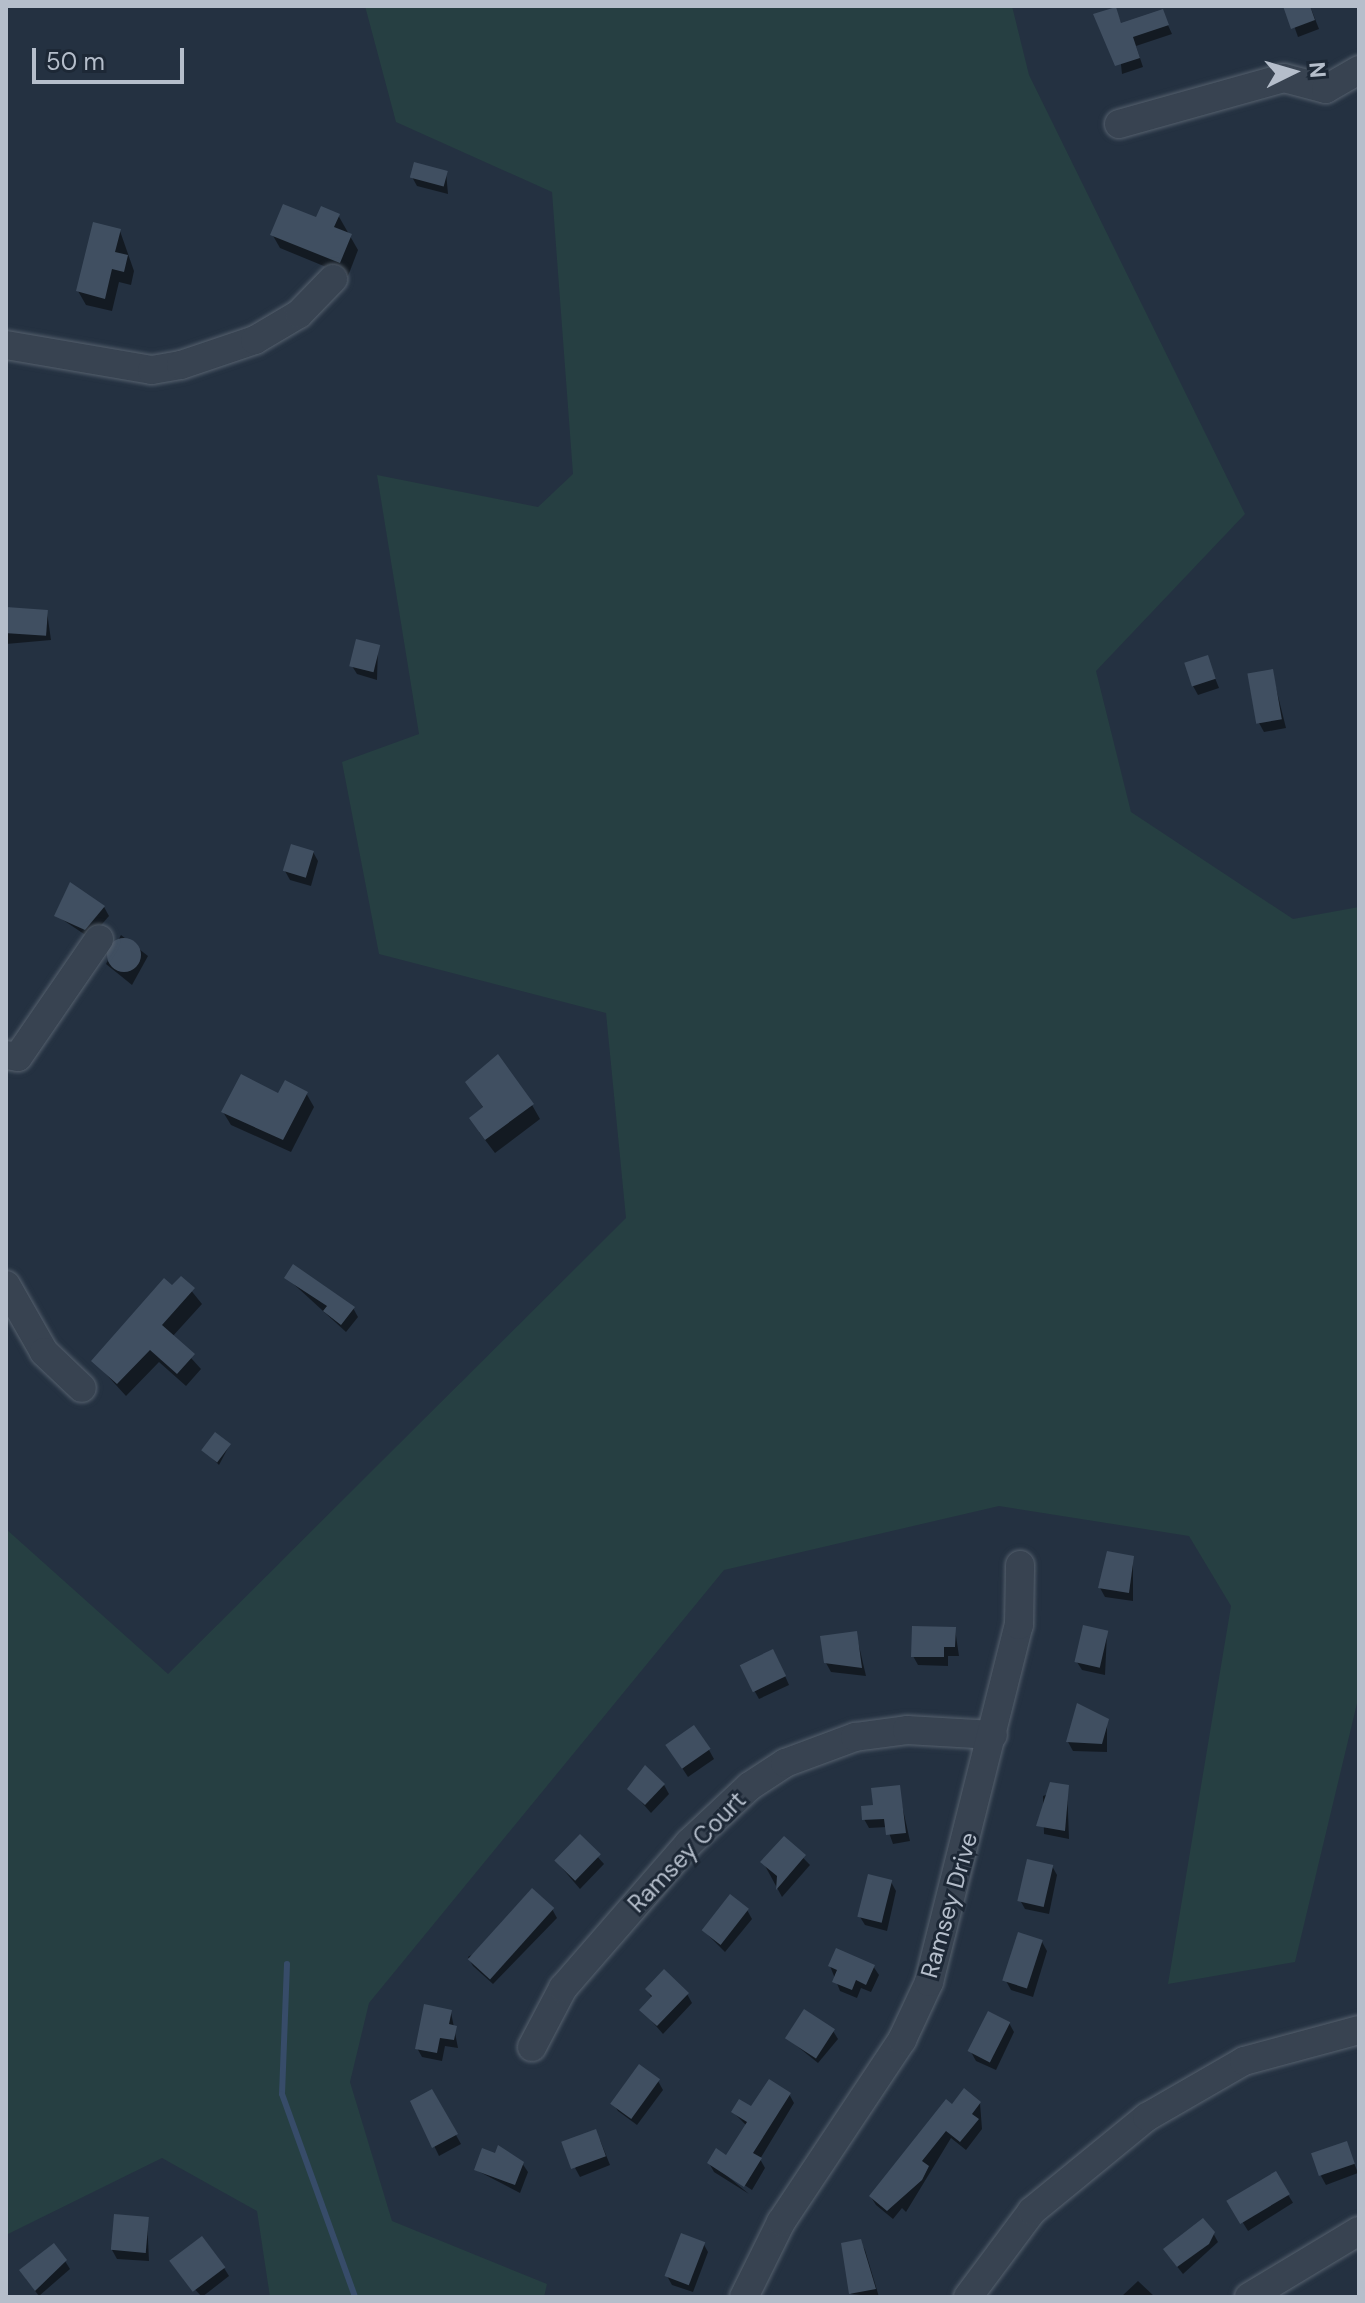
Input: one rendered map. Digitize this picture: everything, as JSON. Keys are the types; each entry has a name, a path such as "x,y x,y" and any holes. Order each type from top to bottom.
{"street":[{"path":"1119,124 1284,78 1326,89 1359,70"},
{"path":"6,345 152,370 181,365 255,340 299,314 333,279"},
{"path":"6,1055 18,1057 99,939"},
{"path":"6,1285 44,1352 82,1388"},
{"name":"Ramsey Drive","path":"744,2297 781,2222 902,2040 929,1982 1019,1625 1020,1565"},
{"name":"Ramsey Court","path":"532,2047 563,1988 689,1843 750,1786 785,1763 855,1737 907,1730 993,1735"},
{"path":"968,2297 1032,2211 1147,2117 1244,2061 1359,2030"},
{"path":"1249,2297 1359,2231"}],"green space":[{"path":"365,6 1012,6 1029,75 1245,514 1096,671 1131,812 1293,919 1359,907 1359,1695 1295,1962 1168,1984 1231,1606 1189,1536 999,1506 724,1570 369,2003 350,2082 392,2221 547,2284 544,2297 270,2297 257,2211 162,2158 6,2235 6,1529 168,1674 626,1218 606,1013 379,954 342,762 419,734 377,475 538,507 573,474 552,192 396,122"}],"building":[{"path":"1283,6 1310,6 1315,20 1291,29"},
{"path":"1116,7 1121,23 1163,9 1169,25 1133,37 1140,58 1115,66 1093,14"},
{"path":"414,162 448,171 444,187 410,177"},
{"path":"283,204 316,217 321,206 340,214 334,227 352,234 340,263 270,235"},
{"path":"93,222 121,229 115,252 128,255 124,272 112,269 105,299 76,291"},
{"path":"6,607 48,610 46,636 6,633"},
{"path":"356,639 380,645 373,672 349,666"},
{"path":"1208,655 1216,679 1192,687 1184,663"},
{"path":"1273,669 1282,719 1256,724 1247,674"},
{"path":"291,844 314,851 306,878 283,871"},
{"path":"70,882 105,906 85,930 54,916"},
{"path":"124,938 136,943 141,955 136,967 124,972 112,967 107,955 112,943"},
{"path":"498,1054 534,1104 485,1140 469,1118 483,1107 465,1082"},
{"path":"241,1074 278,1093 285,1080 308,1092 283,1140 221,1112"},
{"path":"293,1264 355,1307 341,1325 323,1311 327,1306 284,1278"},
{"path":"181,1276 195,1288 162,1325 195,1354 177,1374 150,1350 117,1384 91,1361 164,1278 172,1285"},
{"path":"215,1432 231,1444 217,1462 201,1450"},
{"path":"1107,1551 1134,1556 1129,1593 1098,1588"},
{"path":"1083,1625 1108,1631 1100,1668 1074,1662"},
{"path":"912,1626 956,1627 955,1647 944,1647 944,1657 911,1657"},
{"path":"857,1631 862,1668 824,1663 820,1636"},
{"path":"773,1649 786,1676 753,1692 740,1665"},
{"path":"1077,1703 1109,1719 1102,1744 1066,1742"},
{"path":"694,1725 711,1749 682,1769 665,1745"},
{"path":"645,1765 665,1784 645,1805 627,1789"},
{"path":"1050,1782 1069,1785 1065,1831 1036,1826"},
{"path":"900,1785 906,1833 886,1835 884,1819 862,1820 861,1806 873,1805 871,1788"},
{"path":"580,1834 601,1854 575,1881 554,1861"},
{"path":"784,1836 806,1855 776,1890 777,1876 760,1862"},
{"path":"1027,1859 1053,1865 1044,1907 1017,1901"},
{"path":"868,1874 892,1880 882,1923 857,1917"},
{"path":"532,1888 554,1908 490,1979 468,1959"},
{"path":"730,1894 749,1909 721,1945 702,1930"},
{"path":"1018,1932 1043,1940 1027,1989 1002,1981"},
{"path":"836,1948 875,1965 866,1985 856,1980 852,1990 832,1982 837,1970 828,1966"},
{"path":"664,1969 689,1993 657,2026 639,2010 652,1996 645,1989"},
{"path":"424,2004 452,2010 449,2024 457,2026 454,2040 440,2038 437,2053 415,2049"},
{"path":"804,2009 835,2029 816,2059 785,2038"},
{"path":"988,2011 1010,2022 990,2062 968,2051"},
{"path":"639,2064 660,2079 631,2119 610,2104"},
{"path":"769,2079 791,2093 753,2153 762,2158 744,2187 707,2163 716,2148 726,2155 747,2122 731,2112 739,2099 751,2106"},
{"path":"964,2088 981,2102 972,2114 979,2119 960,2142 946,2131 922,2161 929,2166 922,2180 887,2211 869,2196 946,2099 952,2104"},
{"path":"432,2089 458,2134 432,2148 410,2101"},
{"path":"596,2129 606,2156 571,2169 561,2142"},
{"path":"1347,2141 1355,2164 1319,2176 1311,2153"},
{"path":"498,2145 524,2162 515,2185 474,2170 482,2148 495,2153"},
{"path":"1276,2171 1290,2194 1240,2224 1226,2201"},
{"path":"114,2214 149,2217 146,2253 111,2250"},
{"path":"1203,2218 1215,2232 1209,2244 1177,2267 1163,2249"},
{"path":"681,2233 705,2242 689,2285 665,2276"},
{"path":"202,2236 225,2267 193,2292 169,2261"},
{"path":"861,2239 876,2289 849,2294 841,2243"},
{"path":"54,2243 67,2260 35,2291 19,2270"}],"waterway":[{"path":"287,1964 282,2094 355,2297"}]}
